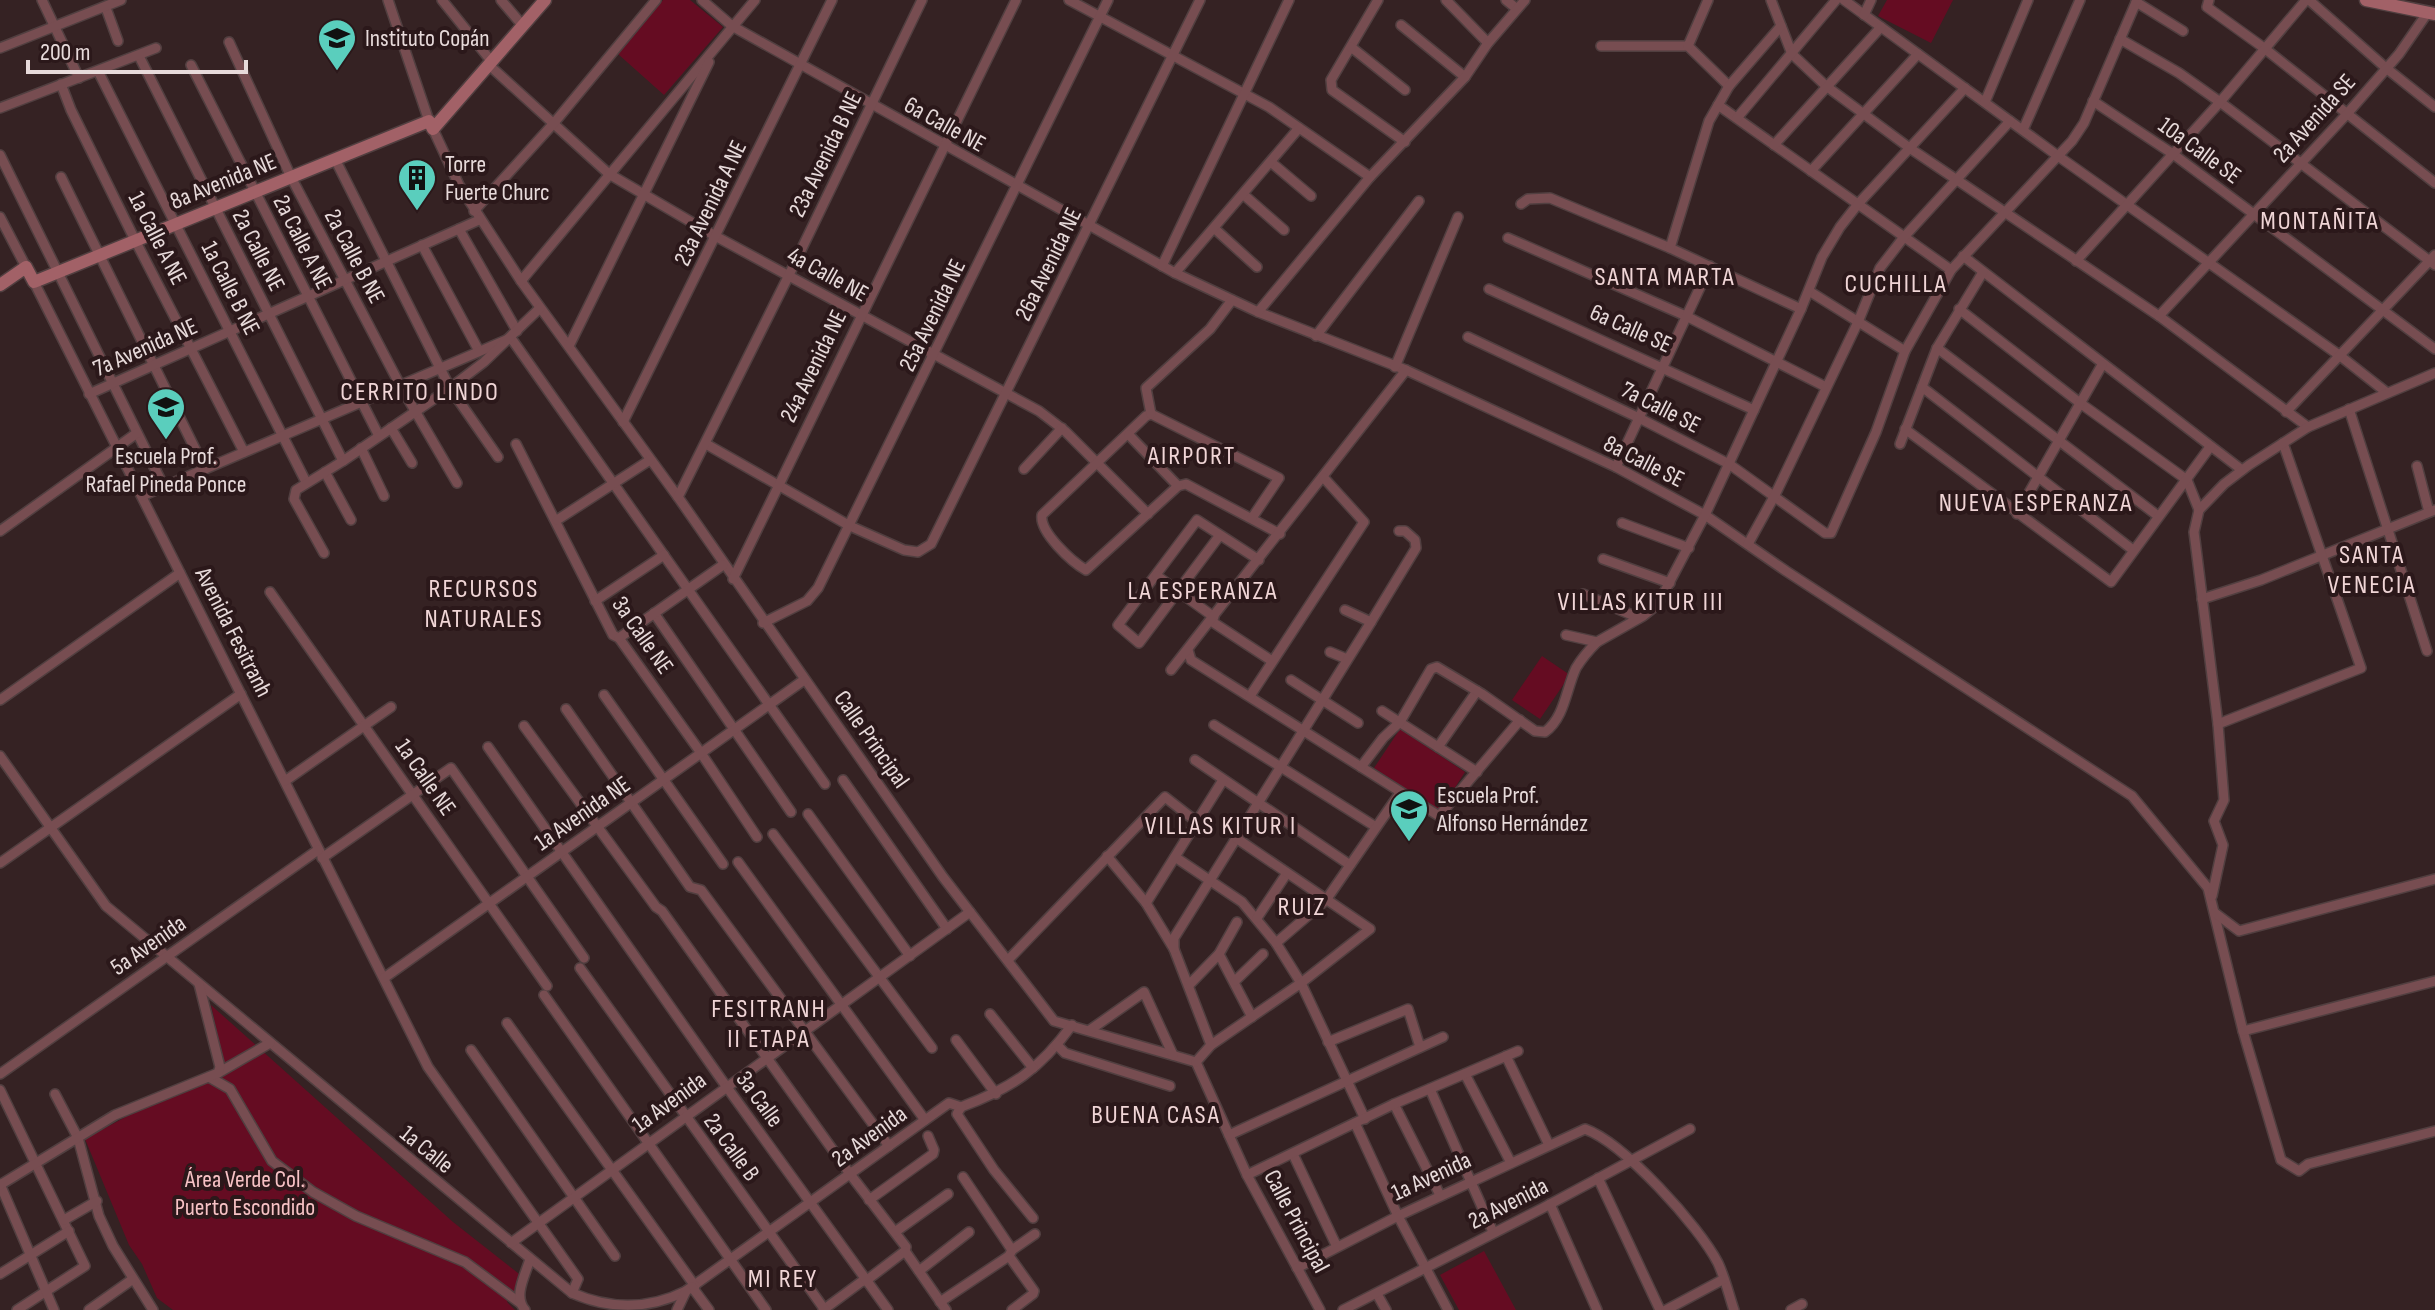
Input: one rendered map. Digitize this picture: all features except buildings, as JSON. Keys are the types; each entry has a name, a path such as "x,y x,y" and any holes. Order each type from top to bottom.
{"street":[{"path":"42,0 79,78"},
{"path":"0,48 121,0"},
{"name":"Calle Principal","path":"388,0 431,125 477,215 540,308 678,497 763,623 970,912 1054,1021 1196,1062 1247,1175 1320,1310"},
{"path":"442,0 491,63"},
{"path":"501,0 523,26"},
{"path":"431,125 491,63 545,0"},
{"path":"477,215 656,0"},
{"name":"6a Calle NE","path":"702,0 732,26 1017,187 1175,273 1316,336"},
{"path":"521,281 755,0"},
{"name":"23a Avenida A NE","path":"623,422 832,0"},
{"name":"23a Avenida B NE","path":"678,497 922,0"},
{"name":"24a Avenida NE","path":"733,579 1016,0"},
{"path":"1069,0 1246,95 1370,177"},
{"name":"25a Avenida NE","path":"763,623 807,601 818,588 1108,0"},
{"name":"26a Avenida NE","path":"850,526 904,550 918,552 931,544 1200,0"},
{"path":"1162,266 1289,0"},
{"path":"1378,0 1331,80 1332,90 1405,142"},
{"path":"1446,0 1488,43"},
{"path":"1506,0 1517,9"},
{"path":"1258,312 1370,177 1465,77 1488,43 1525,0"},
{"path":"1688,46 1708,0"},
{"path":"1771,0 1792,54 1826,86 2005,214 2159,316 2308,427"},
{"path":"1737,118 1836,0"},
{"path":"1844,0 2339,355 2386,392"},
{"path":"1864,15 1871,0"},
{"path":"1985,102 2028,0"},
{"path":"2023,130 2080,0"},
{"path":"2209,0 2207,7 2435,183"},
{"path":"2076,261 2220,102 2307,0 2435,107"},
{"path":"2366,0 2431,13"},
{"path":"1809,291 1905,351 1951,270 2058,156 2084,123 2136,1 2183,31"},
{"path":"106,8 118,41"},
{"name":"2a Avenida SE","path":"2159,316 2346,115 2431,13"},
{"path":"1401,25 1465,77"},
{"path":"1670,248 1709,121 1729,86 1781,26"},
{"path":"1774,145 1881,27"},
{"path":"2120,39 2179,73 2433,260 2286,412"},
{"name":"2a Calle B NE","path":"229,42 291,177 400,385 457,483"},
{"path":"1601,46 1688,46 1729,86"},
{"path":"1351,47 1405,90"},
{"path":"0,108 156,48"},
{"path":"569,346 714,50"},
{"path":"1811,171 1918,54"},
{"name":"2a Calle NE","path":"139,56 343,461"},
{"name":"4a Calle NE","path":"491,63 609,174 717,237 1007,393 1062,428 1148,514"},
{"name":"2a Calle A NE","path":"191,65 379,436"},
{"name":"1a Calle B NE","path":"98,71 306,482"},
{"name":"1a Calle A NE","path":"61,84 135,240 244,452"},
{"path":"1361,767 1400,722 1431,669 1437,667 1535,731 1545,732 1552,727 1568,696 1577,667 1597,642 1658,604 1705,515 1822,257 1840,227 1965,88"},
{"name":"10a Calle SE","path":"2093,101 2173,154 2435,349"},
{"path":"1718,105 1951,270"},
{"path":"1748,544 1775,495 1858,322 1880,268 1904,237 2010,121"},
{"name":"8a Avenida NE","path":"34,282 335,159 431,125"},
{"path":"1175,273 1299,128"},
{"path":"0,155 164,487"},
{"path":"335,159 450,388 498,457"},
{"path":"1272,163 1311,196"},
{"path":"61,177 205,469"},
{"path":"1244,195 1284,230"},
{"path":"1521,204 1528,199 1550,198 1670,248 1801,309"},
{"path":"1316,336 1419,201"},
{"name":"7a Avenida NE","path":"89,394 459,229 477,215"},
{"name":"Avenida Fesitranh","path":"0,217 428,1067 578,1279 572,1293"},
{"path":"1395,367 1458,217"},
{"path":"459,229 514,334 614,484 825,784"},
{"path":"1215,229 1257,267"},
{"path":"1508,238 1686,316 1826,387"},
{"path":"422,245 479,351"},
{"path":"1963,256 2242,470"},
{"path":"1616,467 1710,266"},
{"path":"0,285 26,267"},
{"path":"1900,444 1937,348 1983,272"},
{"name":"6a Calle SE","path":"1489,289 1662,365 1754,410"},
{"path":"1151,414 1146,388 1210,329 1232,300"},
{"path":"324,553 303,516 295,494 306,482 343,461 450,388 540,308"},
{"path":"1959,309 2080,403 2187,480 2199,510"},
{"path":"142,496 514,334"},
{"name":"8a Calle SE","path":"1316,336 1406,370 1616,467 1705,515 2132,796 2208,888 2213,908"},
{"name":"7a Calle SE","path":"1468,337 1729,464 1825,533 1831,533 1837,522 1876,432 1905,351"},
{"path":"1937,348 2158,516"},
{"path":"2017,514 2102,365"},
{"path":"1171,670 1406,370"},
{"path":"2435,373 2308,427 2242,470 2199,510 2194,532 2218,724 2224,800 2214,821 2223,845 2213,908 2243,1031 2281,1160 2299,1171 2308,1164 2435,1131"},
{"path":"1922,387 2133,550"},
{"path":"2349,409 2427,651"},
{"path":"1151,414 1042,515 1044,531 1077,565 1086,570 1178,486 1186,484 1280,534"},
{"path":"1151,414 1279,478 1252,518"},
{"path":"391,428 412,463"},
{"path":"1024,469 1062,428"},
{"path":"1905,429 2111,582 2210,447"},
{"path":"0,531 137,433"},
{"path":"1129,435 1178,486"},
{"path":"2218,724 2361,668 2283,443"},
{"name":"3a Calle NE","path":"516,444 613,635 619,638 701,753 757,837"},
{"path":"706,444 850,526"},
{"path":"361,448 384,496"},
{"path":"557,520 650,460"},
{"path":"2202,599 2261,580 2432,511 2417,466"},
{"path":"325,472 351,520"},
{"path":"1250,696 1364,522 1324,478"},
{"path":"1220,535 1139,643 1118,625 1197,520 1259,560"},
{"path":"1622,523 1689,548"},
{"path":"1170,937 1211,880 1416,548 1415,540 1405,531 1399,531"},
{"path":"595,601 664,555"},
{"path":"1603,559 1670,583"},
{"path":"619,638 723,565"},
{"path":"0,700 180,573"},
{"path":"1157,576 1272,661"},
{"name":"1a Calle NE","path":"270,592 491,902 648,1144 766,1310"},
{"path":"1583,594 1639,618"},
{"path":"1345,610 1371,622"},
{"path":"654,613 791,812"},
{"path":"1566,635 1597,642"},
{"path":"1188,650 1191,660 1439,816 1520,720"},
{"path":"1330,652 1347,659"},
{"name":"1a Avenida NE","path":"384,978 804,680"},
{"path":"1291,680 1358,723"},
{"path":"1438,747 1477,691"},
{"path":"0,863 241,694"},
{"path":"604,695 723,864"},
{"path":"285,781 391,707"},
{"path":"566,709 690,887 701,890 889,1146"},
{"path":"1382,711 1477,772"},
{"path":"1214,725 1376,827"},
{"path":"524,726 906,1247 905,1251 943,1306 1035,1234"},
{"path":"488,747 562,851"},
{"name":"1a Calle","path":"0,756 106,906 572,1293 588,1302 619,1309 663,1302 691,1288"},
{"path":"1195,760 1350,865"},
{"name":"5a Avenida","path":"0,1074 165,957 451,768 528,876"},
{"path":"843,780 947,929"},
{"path":"1146,903 1223,780"},
{"path":"1276,943 1326,900 1400,793"},
{"path":"1008,960 1165,797 1197,822"},
{"path":"808,814 910,956"},
{"path":"773,834 932,1048"},
{"path":"1196,1062 1211,1045 1301,983 1370,929 1236,838"},
{"name":"3a Calle","path":"562,851 888,1310"},
{"path":"1107,856 1170,937 1211,1045"},
{"path":"1175,857 1242,902 1276,943 1301,983 1346,1079 1398,1216 1448,1310"},
{"path":"738,862 925,1120"},
{"path":"1257,918 1287,873"},
{"path":"528,876 584,958"},
{"path":"2213,908 2239,931 2435,879"},
{"name":"1a Avenida","path":"511,1243 970,912"},
{"path":"1189,985 1219,954 1237,922"},
{"path":"1219,954 1252,1017"},
{"path":"1235,981 1263,954"},
{"name":"2a Calle B","path":"580,968 824,1310"},
{"path":"2243,1031 2435,981"},
{"path":"199,984 220,1067 213,1075"},
{"path":"1090,1030 1144,992 1173,1055"},
{"path":"1328,1042 1408,1009 1420,1047"},
{"path":"990,1014 1033,1068"},
{"path":"507,1023 709,1310"},
{"name":"2a Avenida","path":"691,1288 949,1103 961,1107 1014,1084 1057,1045 1072,1025"},
{"path":"1229,1135 1443,1037"},
{"path":"956,1040 996,1094"},
{"path":"54,1310 0,1184 136,1105 213,1075 270,1043"},
{"path":"1057,1045 1065,1053 1170,1086"},
{"path":"471,1050 615,1256"},
{"path":"1247,1175 1394,1104 1518,1051"},
{"path":"1506,1056 1549,1145"},
{"path":"1465,1074 1511,1163"},
{"path":"213,1075 230,1089 272,1161 313,1192 356,1216 465,1262 522,1307"},
{"path":"1430,1089 1493,1232"},
{"path":"0,1090 85,1266 17,1310"},
{"path":"55,1094 78,1138 99,1216 113,1246 153,1310"},
{"path":"1394,1104 1440,1195"},
{"path":"961,1107 957,1114 975,1142 1033,1218"},
{"name":"1a Avenida","path":"1297,1268 1440,1195 1585,1129 1631,1160"},
{"name":"2a Avenida","path":"1343,1310 1690,1129"},
{"path":"869,1200 933,1154 928,1136"},
{"path":"1293,1154 1337,1247"},
{"path":"1631,1160 1692,1226 1718,1264 1734,1310"},
{"path":"963,1177 1034,1291 1012,1310"},
{"path":"1598,1178 1660,1310"},
{"path":"895,1232 948,1194"},
{"path":"64,1220 97,1201"},
{"path":"1550,1204 1597,1310"},
{"path":"0,1274 69,1231"},
{"path":"919,1271 969,1232"},
{"path":"824,1310 905,1251"},
{"path":"522,1307 519,1292 530,1259"},
{"path":"89,1310 133,1279"},
{"path":"1666,1310 1724,1279"},
{"path":"677,1310 691,1288"},
{"path":"1377,1294 1386,1310"},
{"path":"1791,1310 1802,1304"}],"green space":[{"path":"663,0 690,0 723,27 664,95 618,54"},
{"path":"1887,0 1953,0 1931,43 1878,16"},
{"path":"1542,656 1570,675 1540,719 1512,700"},
{"path":"1400,729 1465,772 1440,811 1374,768"},
{"name":"Área Verde Col. Puerto Escondido","path":"211,1005 453,1222 523,1277 507,1302 515,1310 173,1310 157,1298 142,1264 129,1245 85,1139 131,1114 226,1073"},
{"path":"1484,1251 1516,1310 1459,1310 1440,1275"}],"place":[{"name":"Instituto Copán","path":"337,72"},
{"name":"Torre Fuerte Churc","path":"417,212"},
{"name":"Escuela Prof. Rafael Pineda Ponce","path":"166,441"},
{"name":"Escuela Prof. Alfonso Hernández","path":"1409,843"}],"district":[{"name":"MONTAÑITA","path":"2320,220"},
{"name":"SANTA MARTA","path":"1665,276"},
{"name":"CUCHILLA","path":"1896,283"},
{"name":"CERRITO LINDO","path":"420,391"},
{"name":"AIRPORT","path":"1192,455"},
{"name":"NUEVA ESPERANZA","path":"2036,502"},
{"name":"SANTA VENECIA","path":"2372,569"},
{"name":"LA ESPERANZA","path":"1203,590"},
{"name":"VILLAS KITUR III","path":"1641,601"},
{"name":"RECURSOS NATURALES","path":"484,603"},
{"name":"VILLAS KITUR I","path":"1221,825"},
{"name":"RUIZ","path":"1302,906"},
{"name":"FESITRANH II ETAPA","path":"769,1023"},
{"name":"BUENA CASA","path":"1156,1114"},
{"name":"MI REY","path":"783,1278"}]}
